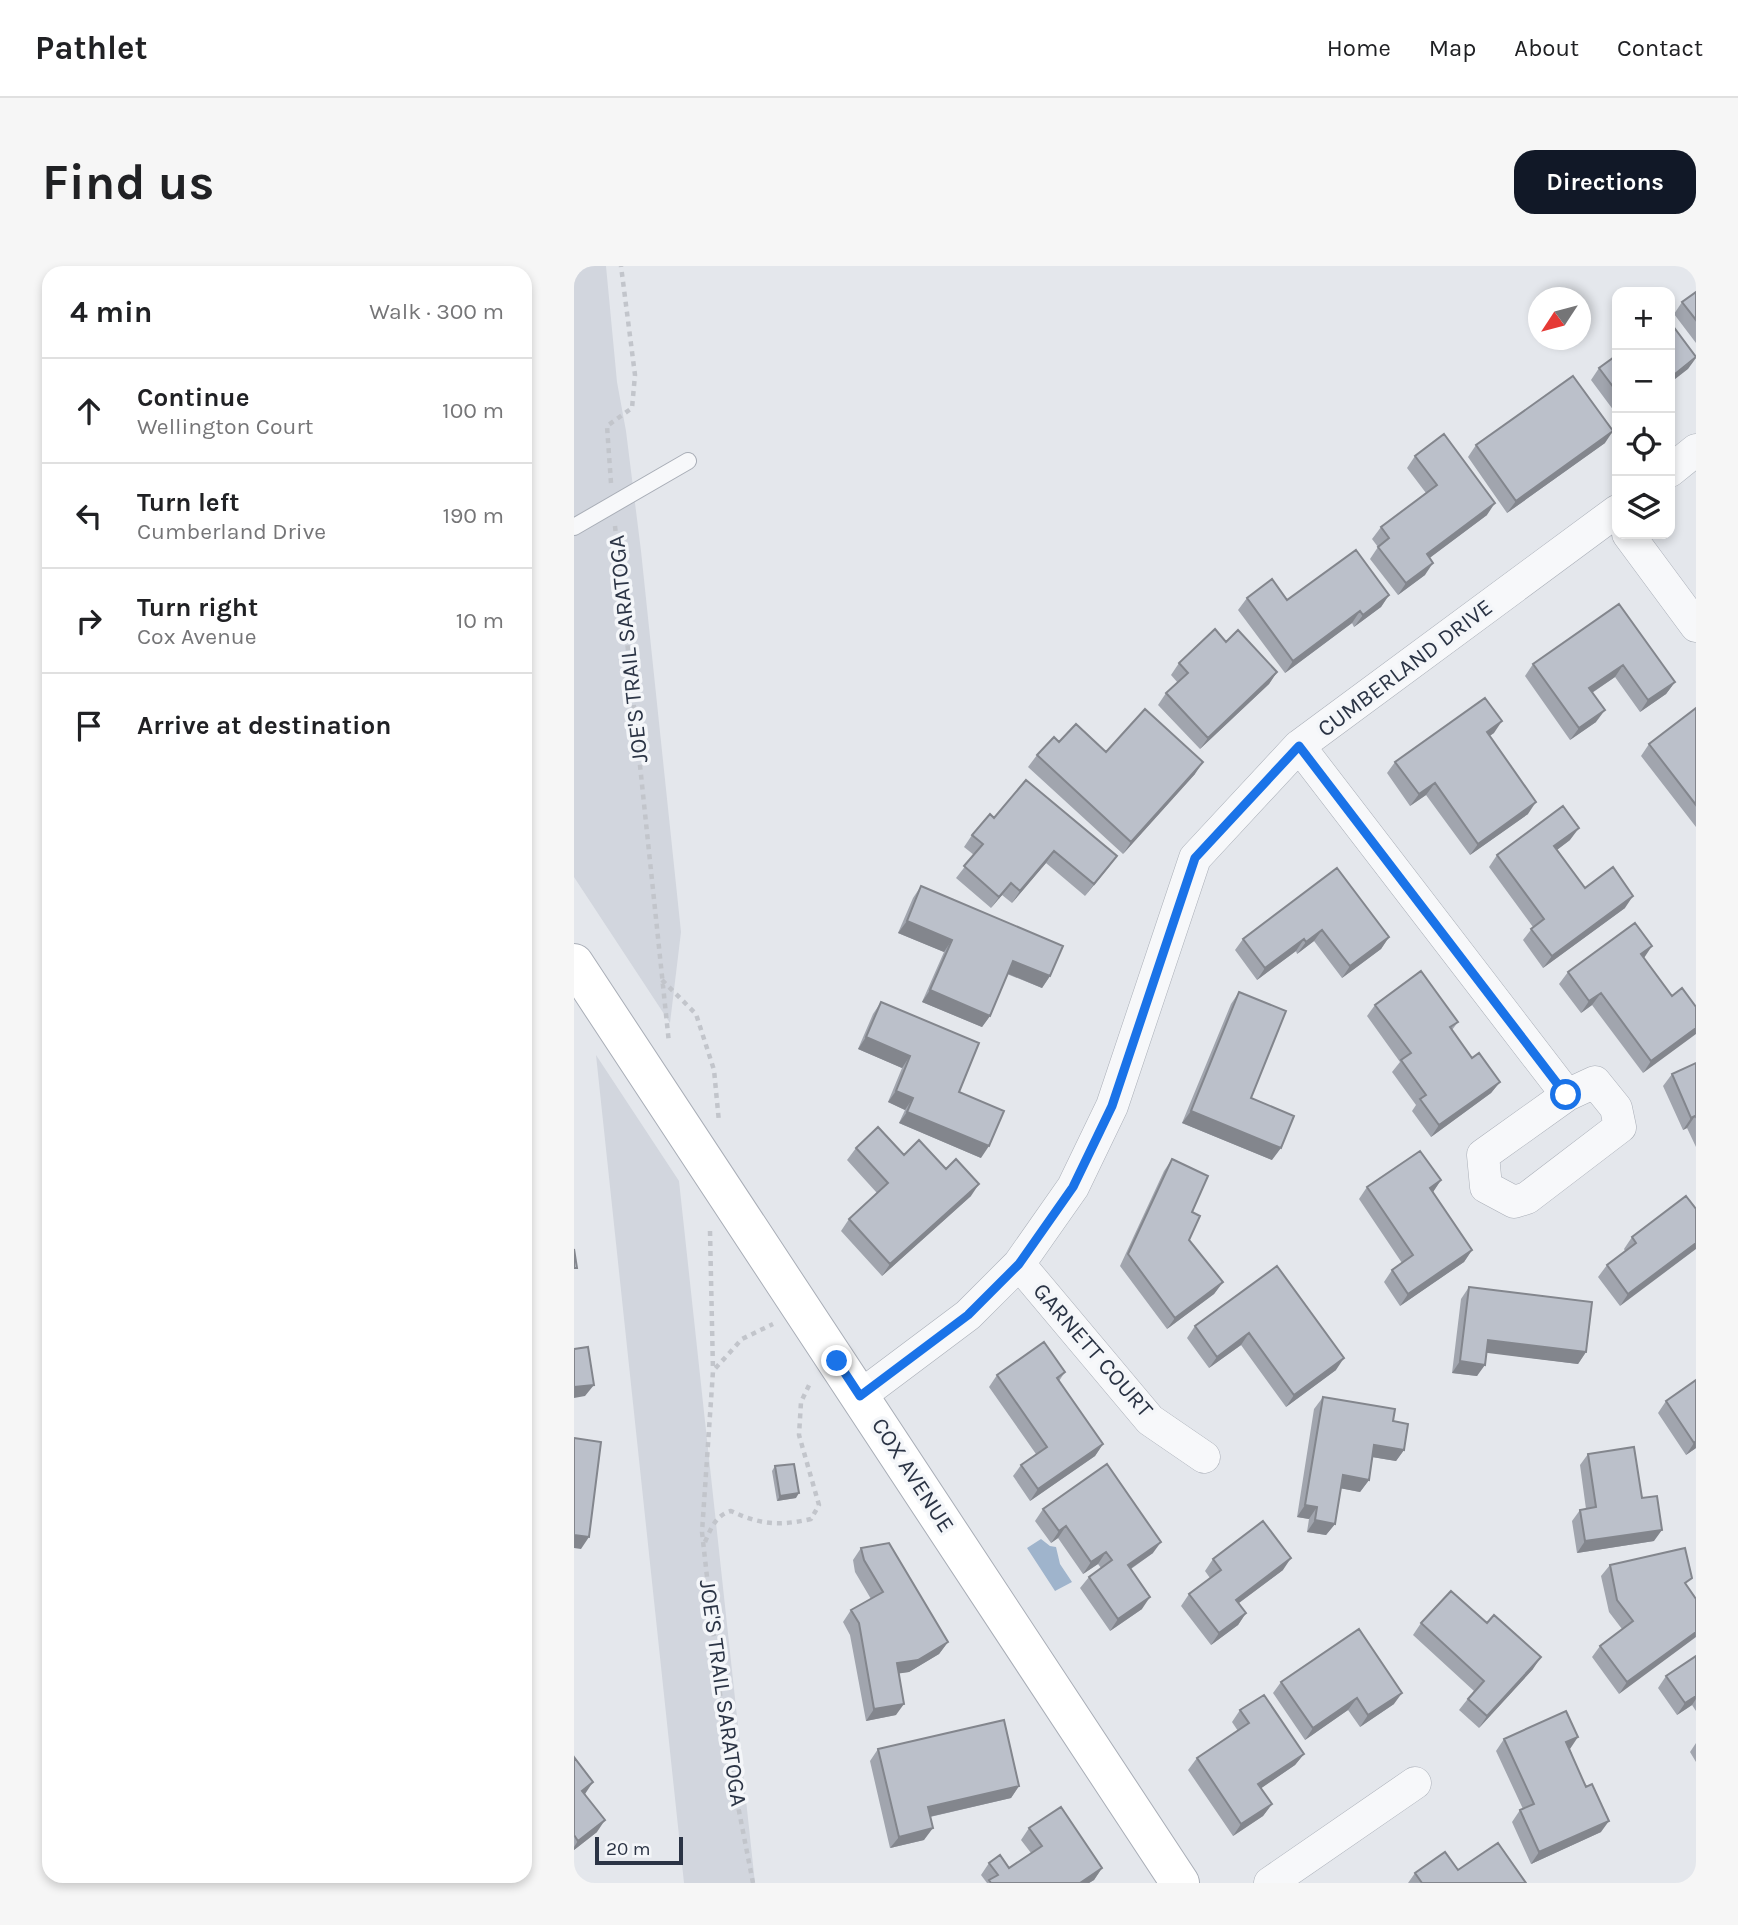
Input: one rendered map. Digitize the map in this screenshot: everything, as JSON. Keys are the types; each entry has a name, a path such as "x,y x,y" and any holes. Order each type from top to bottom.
{"main road":[{"name":"COX AVENUE","path":"574,963 1181,1883"}],"street":[{"path":"1675,467 1696,450"},
{"name":"CUMBERLAND DRIVE","path":"860,1396 968,1315 1019,1264 1073,1187 1112,1106 1195,858 1299,746 1612,524"},
{"path":"1633,539 1696,626"},
{"path":"1299,746 1566,1095"},
{"name":"GARNETT COURT","path":"1019,1264 1150,1420 1204,1457"},
{"path":"1270,1883 1415,1783"}],"lane":[{"path":"574,527 688,461"}],"path":[{"name":"JOE'S TRAIL SARATOGA","path":"621,266 635,376 632,408 607,426 669,1045"},
{"name":"JOE'S TRAIL SARATOGA","path":"753,1883 725,1739 702,1532 713,1371 742,1339 776,1323"},
{"path":"704,1545 713,1524 723,1513 732,1511 754,1522 788,1524 811,1519 819,1505 799,1435 801,1402 812,1377"}],"shaded area":[{"path":"574,266 606,266 617,382 641,551 681,932 670,1023 574,877"},
{"path":"596,1055 679,1181 755,1883 684,1883"}],"water":[{"path":"1041,1539 1056,1547 1060,1564 1072,1582 1055,1591 1027,1548"}],"building":[{"path":"1696,292 1696,320 1682,302"},
{"path":"1675,329 1696,357 1675,374"},
{"path":"1612,359 1612,385 1599,368"},
{"path":"1573,376 1612,430 1516,501 1476,445"},
{"path":"1444,434 1495,503 1427,554 1433,563 1406,583 1378,547 1389,538 1381,527 1437,485 1415,456"},
{"path":"1356,550 1389,595 1363,615 1360,611 1293,661 1247,598 1272,579 1287,600"},
{"path":"1619,604 1675,682 1648,700 1623,665 1589,688 1605,710 1579,728 1533,664"},
{"path":"1215,629 1226,642 1238,630 1277,672 1208,738 1166,693 1188,673 1179,663"},
{"path":"1485,698 1502,721 1487,732 1536,802 1478,844 1435,783 1419,794 1395,762"},
{"path":"1696,708 1696,805 1649,744"},
{"path":"1145,709 1203,762 1131,842 1037,755 1054,737 1059,742 1076,724 1106,752"},
{"path":"1026,780 1117,856 1094,884 1054,851 1020,891 1011,883 999,897 964,866 983,844 972,835 990,814 994,818"},
{"path":"1563,806 1579,828 1554,846 1585,888 1613,867 1633,896 1552,956 1531,929 1544,919 1497,855"},
{"path":"1337,868 1389,937 1350,966 1322,930 1306,942 1304,939 1265,968 1243,939"},
{"path":"921,886 1063,946 1050,976 1013,961 990,1016 930,990 952,940 907,921"},
{"path":"1635,923 1652,946 1641,954 1672,996 1682,988 1696,1007 1696,1028 1651,1061 1601,993 1589,1001 1568,972"},
{"path":"1421,971 1458,1022 1450,1027 1472,1058 1479,1053 1500,1082 1439,1125 1420,1099 1426,1095 1401,1060 1411,1053 1375,1005"},
{"path":"1239,992 1286,1011 1251,1098 1294,1116 1281,1148 1191,1111"},
{"path":"881,1002 979,1043 959,1092 1004,1111 989,1146 907,1112 913,1098 896,1091 910,1056 866,1037"},
{"path":"1696,1063 1696,1117 1691,1118 1672,1074"},
{"path":"878,1127 904,1155 919,1140 946,1169 956,1159 979,1184 890,1264 849,1219 888,1183 856,1148"},
{"path":"1420,1151 1441,1180 1430,1188 1472,1250 1408,1294 1392,1270 1413,1255 1367,1187"},
{"path":"1172,1159 1208,1176 1192,1212 1200,1216 1189,1240 1223,1282 1175,1318 1128,1254"},
{"path":"1686,1196 1696,1209 1696,1243 1628,1294 1607,1265 1636,1243 1632,1237"},
{"path":"1277,1266 1344,1358 1294,1395 1249,1333 1217,1357 1195,1326"},
{"path":"1469,1287 1592,1302 1586,1352 1488,1340 1485,1365 1460,1361"},
{"path":"1044,1342 1065,1372 1057,1378 1103,1444 1038,1489 1021,1465 1047,1447 997,1375"},
{"path":"588,1347 594,1385 574,1387 574,1349"},
{"path":"1696,1380 1696,1441 1694,1443 1666,1401"},
{"path":"1323,1397 1395,1409 1393,1421 1408,1424 1404,1450 1374,1445 1369,1480 1343,1475 1335,1524 1315,1520 1317,1507 1305,1505"},
{"path":"574,1438 601,1442 589,1537 574,1535"},
{"path":"1634,1447 1642,1498 1657,1496 1662,1530 1585,1541 1580,1510 1596,1507 1588,1454"},
{"path":"794,1464 799,1493 780,1496 775,1466"},
{"path":"1107,1464 1161,1542 1128,1565 1150,1597 1118,1619 1089,1577 1112,1560 1106,1552 1091,1562 1066,1526 1059,1531 1043,1509"},
{"path":"1263,1521 1291,1558 1236,1600 1246,1613 1219,1633 1189,1594 1221,1570 1213,1559"},
{"path":"889,1543 948,1642 918,1660 897,1663 904,1704 874,1709 859,1623 851,1610 883,1592 864,1560 861,1548"},
{"path":"1685,1548 1692,1578 1685,1583 1696,1599 1696,1632 1627,1682 1600,1646 1633,1621 1617,1600 1610,1565"},
{"path":"1451,1591 1487,1623 1494,1615 1541,1657 1487,1716 1468,1699 1484,1681 1421,1623"},
{"path":"1359,1629 1402,1693 1368,1715 1357,1698 1313,1728 1281,1682"},
{"path":"1696,1656 1696,1696 1685,1703 1666,1676"},
{"path":"1264,1695 1304,1754 1258,1784 1272,1804 1241,1824 1197,1758 1249,1723 1240,1710"},
{"path":"1566,1711 1578,1737 1566,1742 1586,1787 1592,1784 1609,1821 1539,1852 1520,1810 1534,1804 1504,1739"},
{"path":"1004,1720 1019,1786 928,1807 933,1828 899,1837 878,1749"},
{"path":"574,1757 593,1782 582,1791 605,1820 578,1841 574,1835"},
{"path":"1061,1807 1102,1868 1080,1883 991,1883 989,1880 998,1875 989,1863 1000,1855 1009,1868 1042,1846 1029,1828"},
{"path":"1498,1843 1526,1883 1422,1883 1415,1873 1445,1852 1458,1870"}],"route":[{"path":"837,1361 860,1396 968,1315 1019,1264 1073,1187 1112,1106 1195,858 1299,746 1566,1095"}]}
